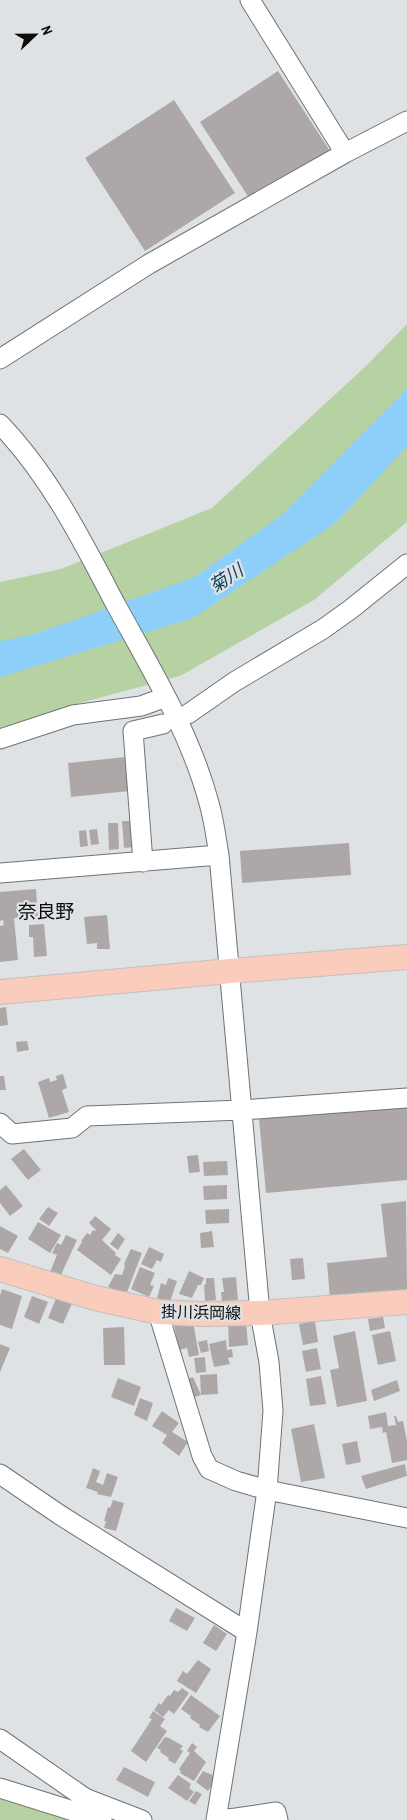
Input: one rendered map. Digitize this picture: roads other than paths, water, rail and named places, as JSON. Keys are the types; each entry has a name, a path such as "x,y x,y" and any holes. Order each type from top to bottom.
{"main road":[{"path":"0,992 407,957"},
{"name":"掛川浜岡線","path":"0,1270 95,1298 158,1312 202,1314 260,1313 407,1302"}],"street":[{"path":"250,0 345,153"},
{"path":"0,359 148,264 345,153 407,121"},
{"path":"0,424 12,437 57,498 87,550 179,722 197,766 209,804 219,855 260,1313 269,1362 273,1411 267,1490 247,1632 216,1820 276,1812 278,1820"},
{"path":"188,714 234,682 323,629 407,564"},
{"path":"0,739 73,714 141,706 164,695"},
{"path":"143,862 133,731 163,724"},
{"path":"0,873 219,855"},
{"path":"0,1123 12,1134 72,1128 88,1116 242,1110 407,1098"},
{"path":"158,1312 202,1456 209,1469 236,1481 267,1490 407,1518"},
{"path":"0,1474 60,1515 247,1632"},
{"path":"0,1739 85,1798 142,1820"},
{"path":"0,1788 102,1820"}],"water":[{"name":"菊川","path":"407,389 407,446 337,522 193,618 0,677 0,641 32,635 195,577 283,514"}],"district":[{"name":"奈良野","path":"46,911"}]}
